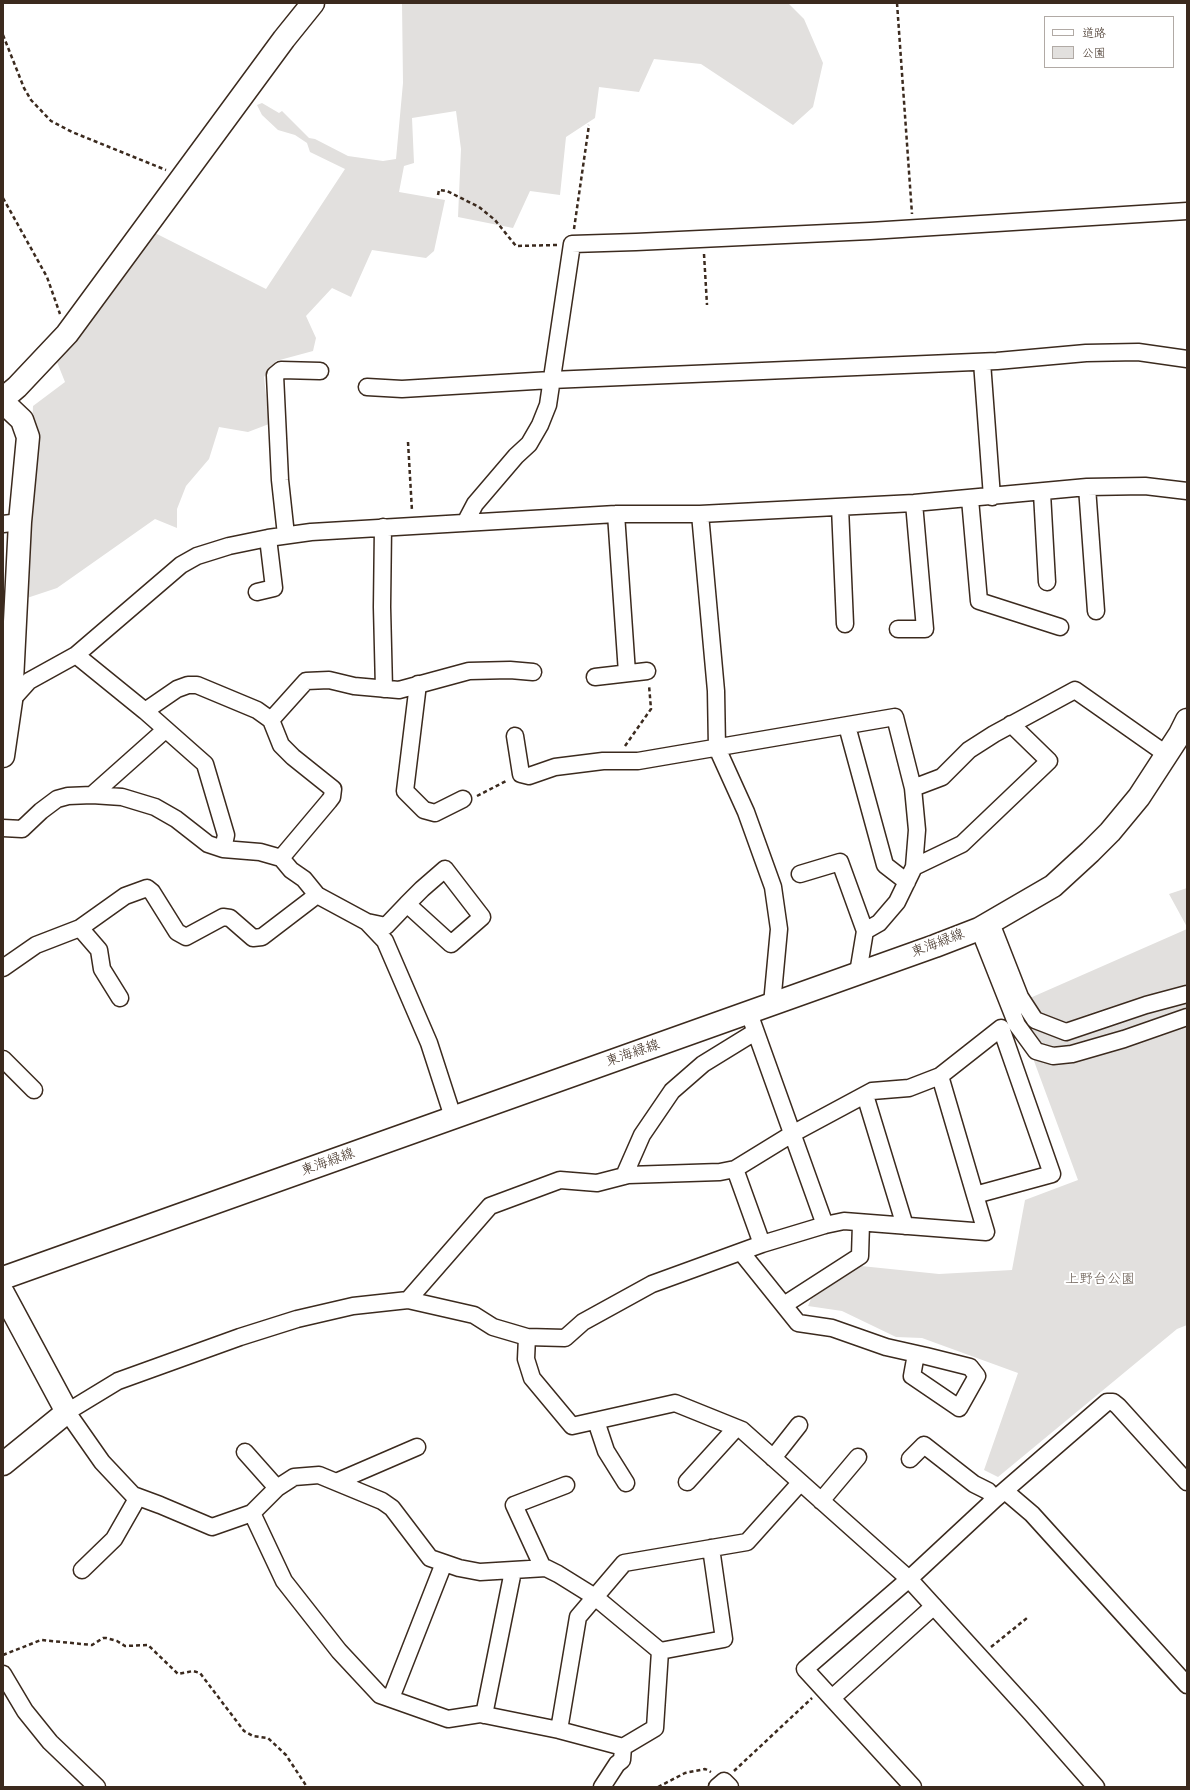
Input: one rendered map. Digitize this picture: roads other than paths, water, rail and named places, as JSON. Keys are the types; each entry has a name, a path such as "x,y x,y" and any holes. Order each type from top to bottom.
{"main road":[{"path":"3,399 17,387 72,327 284,39 313,3"},
{"path":"3,402 22,420 28,436 11,523 7,702 3,756"},
{"name":"東海緑線","path":"3,1278 453,1117 752,1022 772,1004 985,926 1053,886 1090,852 1110,832 1139,796 1166,754 1185,730"},
{"path":"3,1293 68,1412 3,1464"}],"street":[{"path":"465,523 475,504 529,444 540,425 548,405 572,244 913,228 1187,211"},
{"path":"368,387 402,389 551,380 982,362 1086,353 1138,352 1187,359"},
{"path":"982,362 992,497"},
{"path":"286,536 280,480 275,375 281,370 320,371"},
{"path":"7,702 29,681 76,655 182,565 197,556 229,546 268,538 311,532 383,527 616,514 700,514 914,504 1042,493 1087,487 1145,486 1187,491"},
{"path":"1087,487 1096,611"},
{"path":"1042,493 1047,582"},
{"path":"970,499 979,601 1060,627"},
{"path":"898,629 925,628 914,504"},
{"path":"840,507 845,624"},
{"path":"616,514 627,673"},
{"path":"700,514 716,691 718,748 746,812 773,887 779,930 772,1004"},
{"path":"383,527 382,607 384,689"},
{"path":"257,592 274,588 268,538"},
{"path":"76,655 145,711 205,764 226,835 223,849"},
{"path":"271,720 306,681 328,680 399,690 469,671 510,670 533,672"},
{"path":"595,677 647,672"},
{"path":"418,684 405,791 424,810 435,813 463,799"},
{"path":"145,711 177,689 188,685 197,685 257,710 271,720 281,745 293,757 333,789 330,801 281,858"},
{"path":"913,788 942,777 970,750 1011,724 1075,690 1166,754"},
{"path":"515,736 521,774 529,776 555,767 614,761 638,761 895,717 913,788 917,830 914,867 897,902 879,923 865,931"},
{"path":"914,867 962,844 1049,762 1011,724"},
{"path":"847,726 885,865 906,882"},
{"path":"92,795 165,730"},
{"path":"3,828 22,829 41,811 57,799 68,796 92,795 122,798 155,807 176,819 208,844 223,849 260,852 281,858 291,870 304,879 318,895 367,922 386,926 407,904 445,869 482,917 451,944 407,904"},
{"path":"800,874 840,862 865,931 858,973"},
{"path":"3,968 36,945 80,928 125,896 147,888 152,892 177,932 186,937 223,917 230,918 253,938 262,937 318,895"},
{"path":"367,922 385,941 429,1043 453,1117"},
{"path":"985,926 1020,997 1035,1020 1066,1032 1146,1005 1187,994"},
{"path":"985,926 1017,1025 1036,1051 1053,1056 1072,1054 1124,1039 1187,1017"},
{"path":"80,928 99,950 102,969 120,998"},
{"path":"624,1176 642,1135 672,1091 752,1022 825,1225"},
{"path":"408,1300 490,1206 560,1180 597,1183 624,1176 658,1173 720,1172 735,1169 792,1134 872,1091 909,1088 940,1076 1001,1028 1052,1174 975,1195"},
{"path":"3,1059 34,1090"},
{"path":"660,1651 595,1597 558,1574 543,1568 480,1572 459,1568 430,1558 392,1508 382,1501 320,1475 294,1477 277,1488 252,1513 212,1527 133,1495 102,1462 68,1412 118,1381 297,1318 353,1306 408,1300 474,1315 493,1327 527,1337 565,1338 582,1322 652,1284 762,1244 825,1225 844,1221 986,1232 940,1076"},
{"path":"865,1095 905,1226"},
{"path":"735,1169 762,1244"},
{"path":"784,1306 860,1256 861,1222"},
{"path":"741,1252 798,1323 832,1328 886,1347 916,1354"},
{"path":"527,1337 526,1359 532,1378 572,1426 675,1403 742,1430 909,1579 980,1656 1096,1787"},
{"path":"913,1787 805,1669 909,1579 1000,1495 1107,1402 1113,1402 1187,1482"},
{"path":"596,1421 606,1451 626,1483"},
{"path":"773,1458 799,1425"},
{"path":"688,1482 736,1428"},
{"path":"910,1459 924,1445 974,1484 1000,1495 1032,1514 1187,1685"},
{"path":"336,1482 417,1447"},
{"path":"245,1452 277,1488"},
{"path":"821,1501 858,1457"},
{"path":"559,1730 578,1617 624,1563 747,1542 800,1483"},
{"path":"543,1568 514,1505 566,1485"},
{"path":"82,1570 114,1539 138,1497"},
{"path":"252,1513 284,1581 339,1652 380,1694 448,1719 484,1714 559,1730 623,1747 655,1728 660,1651"},
{"path":"660,1651 724,1639 711,1548"},
{"path":"391,1698 444,1563"},
{"path":"484,1714 513,1571"},
{"path":"828,1693 934,1606"},
{"path":"3,1674 25,1711 50,1742 97,1787"},
{"path":"602,1787 617,1764 622,1760 623,1747"}],"park label":[{"name":"上野台公園","path":"1100,1280"}]}
